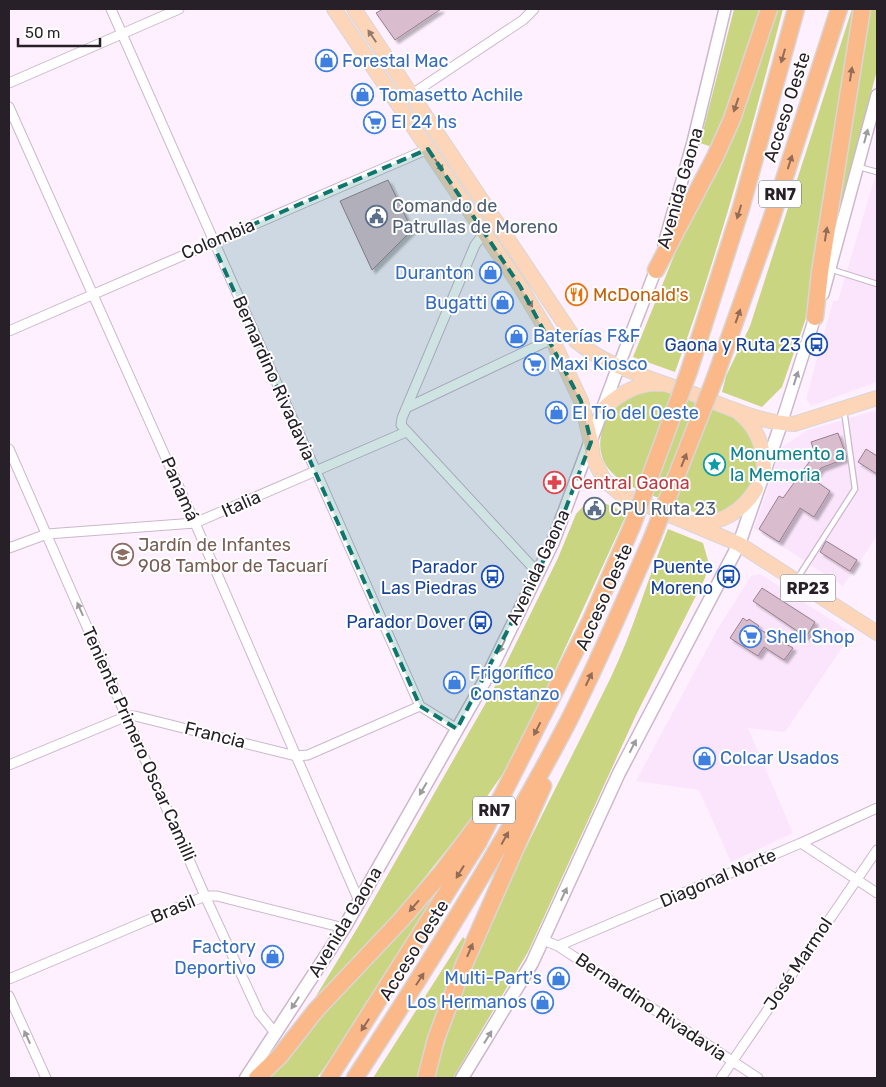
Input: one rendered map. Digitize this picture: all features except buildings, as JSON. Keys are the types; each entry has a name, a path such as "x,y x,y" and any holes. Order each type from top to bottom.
{"highway":[{"path":"656,270 715,157 732,119 769,9"},
{"name":"Acceso Oeste","path":"329,1078 478,843 591,620 632,526 689,371 741,208 796,9"},
{"name":"Acceso Oeste","path":"355,1078 472,896 567,723 652,538 715,378 771,220 839,9"},
{"path":"815,318 821,262 862,9"},
{"path":"426,1078 436,1040 463,967 532,815 567,723"},
{"path":"257,1078 279,1057 316,1010 402,920 442,872 525,753"}],"main road":[{"name":"RP23","path":"334,9 485,232 552,339 581,401 593,458 604,480 622,495 738,544 877,634"},
{"path":"354,9 576,340 597,355 619,365 734,410 781,424 794,424 877,398"},
{"name":"Avenida Gaona","path":"246,1078 344,928 358,900 488,675 553,542 619,365"},
{"path":"604,408 618,396 634,388 658,384 670,385"},
{"path":"734,410 748,421 758,435 763,452 764,469"},
{"path":"462,1078 517,992 543,940 619,772 738,544 756,489 781,424"},
{"path":"688,522 706,523 723,519 739,510 756,489"}],"street":[{"name":"Bernardino Rivadavia","path":"111,9 212,242 420,706"},
{"path":"9,83 179,9"},
{"path":"412,94 523,20 534,9"},
{"name":"Avenida Gaona","path":"619,365 656,270 694,142 725,9"},
{"path":"781,424 830,270 877,95"},
{"name":"Panamá","path":"9,107 195,523 358,900"},
{"name":"Colombia","path":"9,331 428,149"},
{"path":"485,232 475,246 406,408 402,418 402,425 406,432 537,572"},
{"path":"406,408 552,339"},
{"name":"Italia","path":"9,548 47,534 195,523 406,432"},
{"name":"Teniente Primero Oscar Camilli","path":"9,449 205,896 259,1013 276,1034"},
{"path":"420,706 457,729"},
{"name":"Francia","path":"126,716 135,716 296,756 308,755 420,706"},
{"path":"9,765 126,716"},
{"name":"Diagonal Norte","path":"558,946 801,843 877,808"},
{"path":"801,843 877,893"},
{"name":"José Marmol","path":"721,1078 877,850"},
{"name":"Brasil","path":"9,979 205,896 217,896 344,928"},
{"name":"Bernardino Rivadavia","path":"543,940 558,946 758,1078"},
{"path":"9,996 46,1078"}],"lane":[{"path":"858,166 877,172"},
{"path":"830,270 877,284"},
{"path":"796,580 855,489 843,408"}],"highlighted area":[{"path":"428,149 520,286 581,401 591,442 553,542 457,729 420,706 212,242"}],"shaded area":[{"path":"877,170 877,382 811,406 806,399 833,301 838,301"},
{"path":"877,410 877,536 843,586 754,528 782,447 808,430"},
{"name":"Colcar Usados","path":"760,574 852,633 785,732 748,728 793,833 731,862 699,790 636,781 717,630 751,576"}],"green space":[{"path":"734,9 762,9 724,125 712,147 700,143"},
{"path":"774,9 783,9 746,146 706,282 675,372 633,357"},
{"path":"852,9 855,9 814,288 805,321 782,387 762,407 722,392 726,376 750,326"},
{"path":"867,9 877,9 877,70 835,230"},
{"path":"661,388 742,420 756,446 761,461 759,473 749,493 732,507 711,514 689,511 622,481 605,464 601,453 600,440 604,424 613,406 619,400 634,393"},
{"path":"587,502 602,502 627,513 522,742 472,818 398,911 313,1001 358,927 492,692 558,558 576,514"},
{"path":"668,529 703,543 709,564 705,578 637,713 528,952 453,1078 434,1078 450,1025 491,924 537,824 611,677 634,622"},
{"path":"438,887 441,888 366,1009 317,1078 269,1078 318,1019"},
{"path":"463,937 466,940 449,986 420,1078 373,1078"}],"place":[{"name":"Forestal Mac","path":"326,61"},
{"name":"Tomasetto Achile","path":"363,95"},
{"name":"El 24 hs","path":"375,122"},
{"name":"Comando de Patrullas de Moreno","path":"376,216"},
{"name":"Duranton","path":"490,273"},
{"name":"McDonald's","path":"577,295"},
{"name":"Bugatti","path":"503,303"},
{"name":"Baterías F&F","path":"517,336"},
{"name":"Gaona y Ruta 23","path":"817,345"},
{"name":"Maxi Kiosco","path":"534,364"},
{"name":"El Tío del Oeste","path":"556,413"},
{"name":"Monumento a la Memoria","path":"714,464"},
{"name":"Central Gaona","path":"555,483"},
{"name":"CPU Ruta 23","path":"594,509"},
{"name":"Jardín de Infantes 908 Tambor de Tacuarí","path":"122,555"},
{"name":"Parador Las Piedras","path":"493,577"},
{"name":"Puente Moreno","path":"729,577"},
{"name":"Parador Dover","path":"481,622"},
{"name":"Shell Shop","path":"750,637"},
{"name":"Frigorífico Constanzo","path":"454,683"},
{"name":"Colcar Usados","path":"704,758"},
{"name":"Factory Deportivo","path":"272,957"},
{"name":"Multi-Part's","path":"558,978"},
{"name":"Los Hermanos","path":"543,1002"}]}
